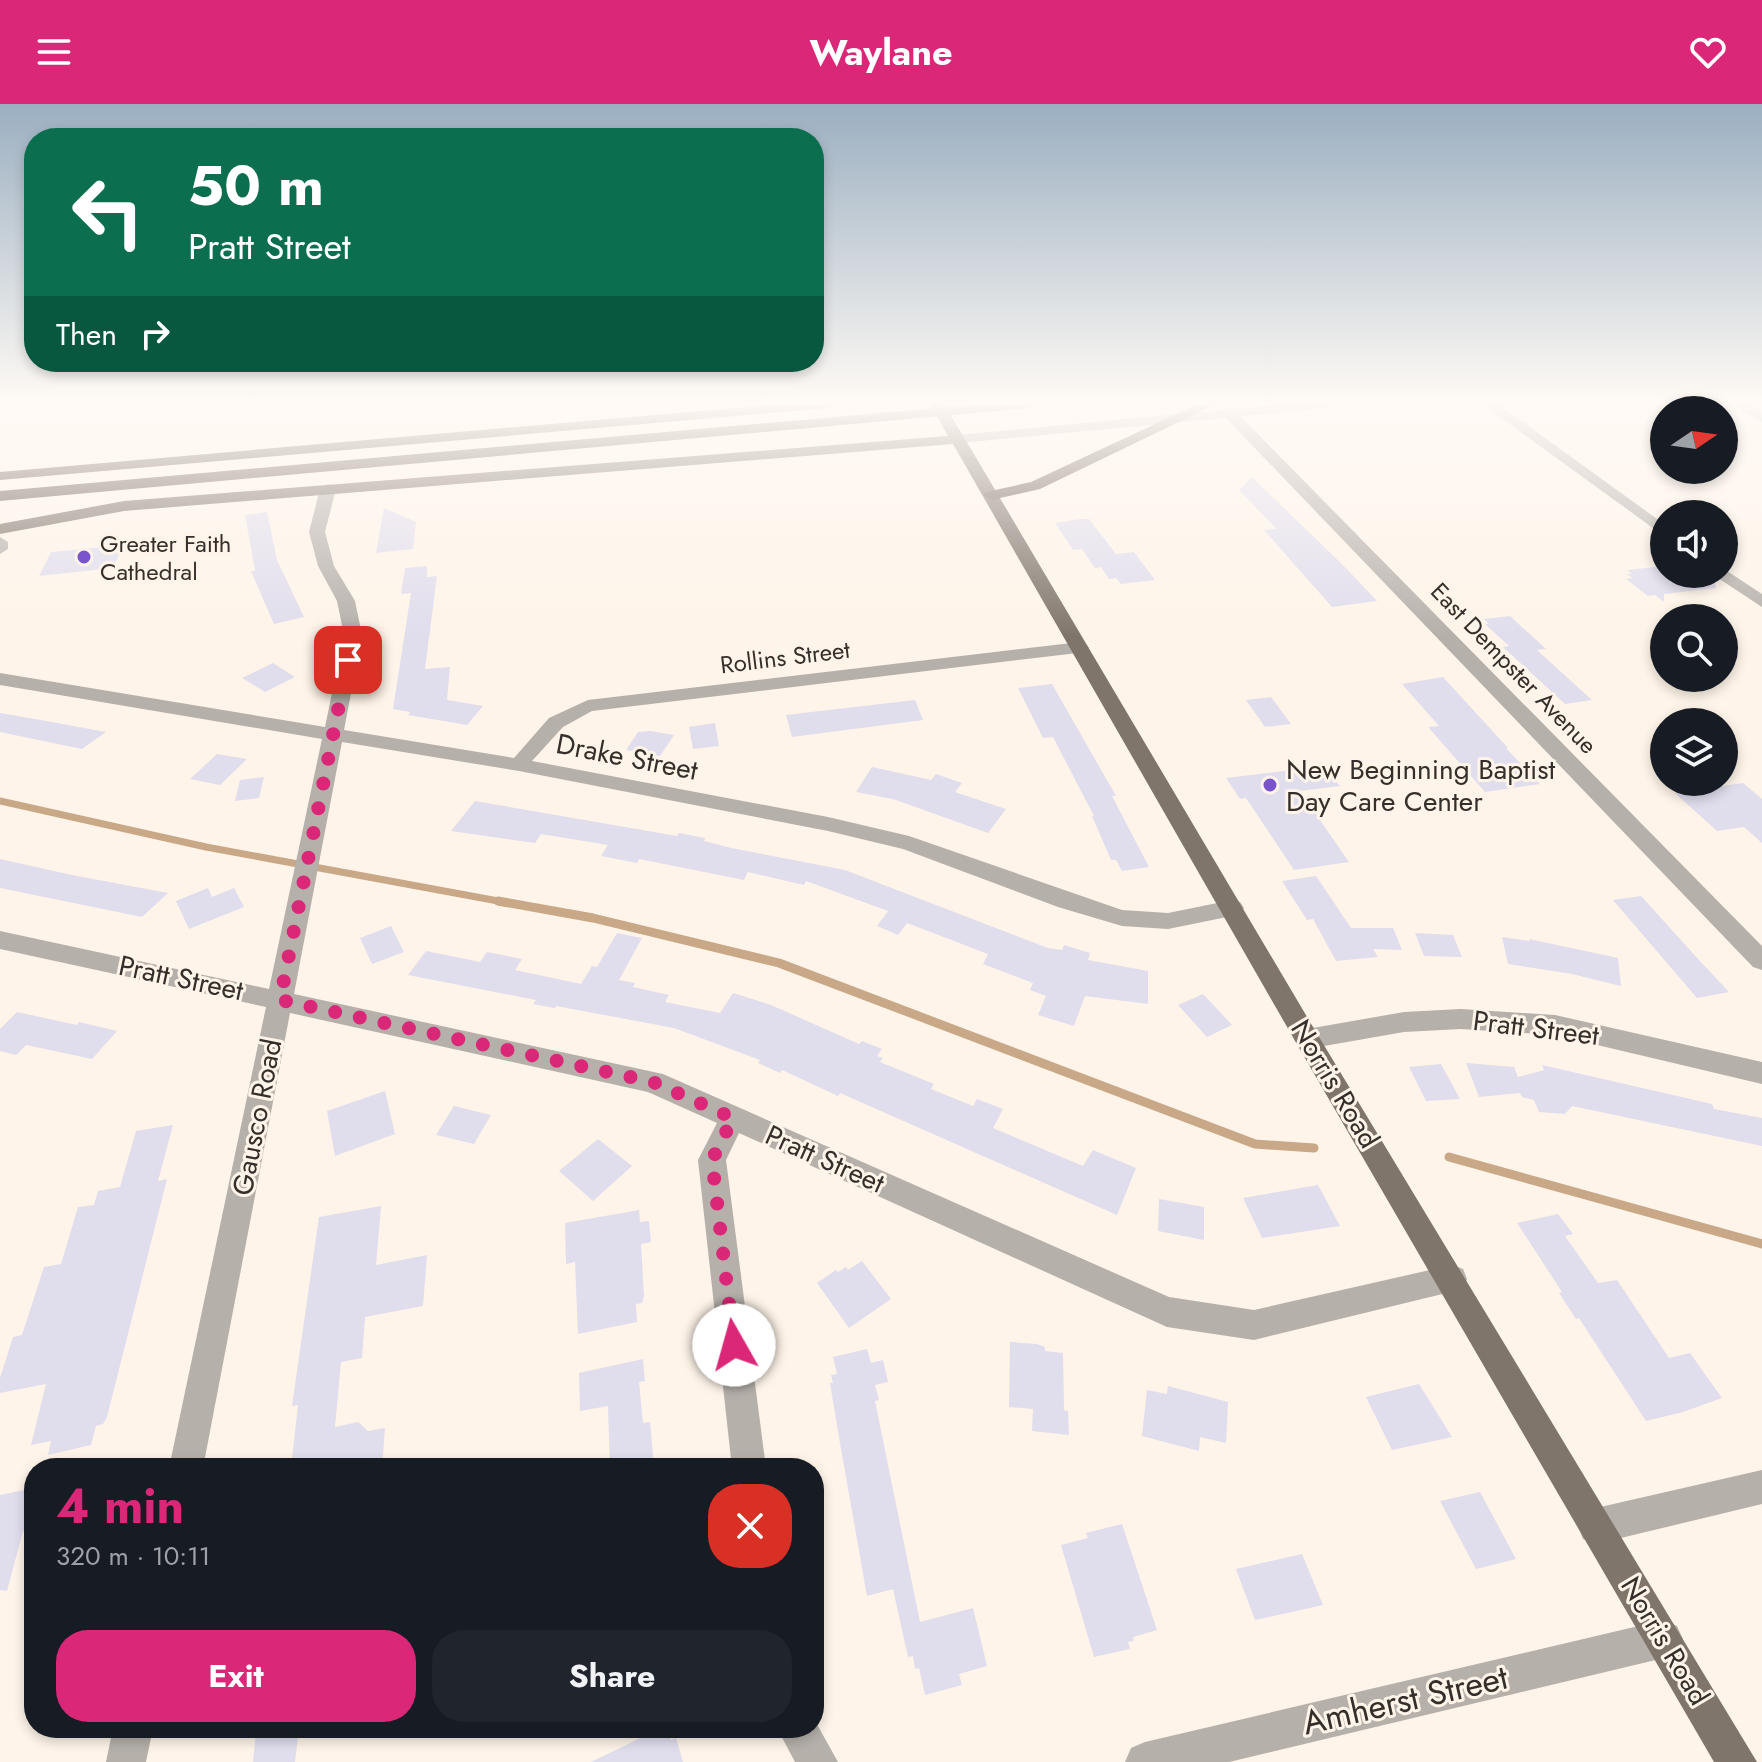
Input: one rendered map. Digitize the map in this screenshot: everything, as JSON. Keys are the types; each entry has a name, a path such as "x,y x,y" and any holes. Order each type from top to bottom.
{"highway":[{"path":"0,496 164,481"},
{"path":"991,495 1045,481"}],"main road":[{"path":"0,529 124,506 413,481"},
{"name":"Norris Road","path":"983,481 1307,1039 1737,1762"}],"street":[{"name":"East Dempster Avenue","path":"1295,481 1762,961"},
{"path":"1596,481 1650,521"},
{"name":"Gausco Road","path":"188,1458 353,635 346,601 326,566 317,532 328,489"},
{"path":"0,542 0,549"},
{"path":"1738,584 1762,602"},
{"name":"Rollins Street","path":"519,765 546,728 564,715 588,706 1080,648"},
{"name":"Drake Street","path":"0,679 519,765 828,824 909,843 1066,901 1122,918 1168,921 1232,908"},
{"name":"Pratt Street","path":"0,940 653,1082 1167,1312 1254,1325 1452,1279"},
{"name":"Pratt Street","path":"1307,1039 1404,1022 1461,1019 1539,1024 1762,1073"},
{"path":"733,1118 712,1160 748,1458"},
{"path":"1596,1526 1762,1487"},
{"name":"Amherst Street","path":"1145,1762 1664,1639"},
{"path":"126,1762 131,1738"},
{"path":"803,1738 818,1762"}],"building":[{"path":"1248,481 1257,481 1377,601 1332,607 1264,530 1277,529 1239,490"},
{"path":"384,508 416,522 413,549 376,553"},
{"path":"267,512 277,560 304,617 274,624 251,571 255,571 245,515"},
{"path":"1089,519 1116,554 1134,552 1155,580 1121,584 1116,578 1109,579 1101,567 1095,568 1082,549 1073,550 1055,523"},
{"name":"Greater Faith Cathedral","path":"124,545 113,568 39,576 51,552"},
{"path":"427,566 427,577 437,576 425,669 450,667 447,700 483,706 467,725 408,715 410,712 393,709 411,593 401,594 405,568"},
{"path":"1650,568 1650,588 1716,588 1664,594 1664,602 1655,595 1648,596 1626,579 1632,578 1627,570"},
{"path":"1510,616 1546,649 1537,650 1592,700 1565,704 1503,647 1509,646 1485,624 1489,624 1484,619"},
{"path":"273,663 295,677 265,692 242,678"},
{"path":"1443,677 1540,784 1485,792 1428,727 1439,726 1402,684"},
{"path":"1052,684 1116,796 1112,796 1149,867 1122,871 1116,860 1111,860 1094,816 1053,737 1043,738 1018,688"},
{"path":"1271,697 1291,724 1265,727 1246,700"},
{"path":"915,700 923,720 792,737 786,715"},
{"path":"0,713 106,732 82,749 0,732"},
{"path":"715,723 719,746 693,749 689,727"},
{"path":"638,732 674,735 660,756 626,750"},
{"path":"217,754 247,759 220,785 190,779"},
{"path":"1325,766 1340,786 1300,791 1349,862 1294,870 1246,798 1240,799 1226,778"},
{"path":"872,767 931,780 936,774 962,783 955,792 1006,809 988,833 893,799 856,792"},
{"path":"264,777 259,798 235,801 240,780"},
{"path":"1743,783 1762,799 1762,843 1744,827 1717,831 1678,796 1738,796 1738,784"},
{"path":"475,801 677,836 679,833 705,838 704,841 731,848 845,870 1048,948 1062,950 1064,945 1090,953 1088,960 1148,971 1148,1004 1085,996 1074,1026 1038,1015 1046,996 1030,990 1033,983 983,964 988,954 907,923 898,935 877,926 888,911 806,881 804,885 748,872 744,880 639,859 637,863 601,856 608,845 541,834 535,843 451,831"},
{"path":"0,859 168,893 142,917 0,888"},
{"path":"1316,876 1351,928 1393,928 1402,950 1373,949 1378,957 1336,961 1313,919 1307,920 1282,881"},
{"path":"208,888 212,897 234,888 244,907 189,929 176,901"},
{"path":"1641,896 1729,992 1697,998 1613,900"},
{"path":"391,926 404,952 372,964 360,938"},
{"path":"617,933 642,938 619,980 635,983 633,987 669,995 665,1002 720,1013 733,993 771,1005 859,1044 862,1041 882,1049 877,1056 883,1058 880,1062 934,1084 931,1089 973,1106 977,1099 1003,1109 993,1128 1083,1166 1093,1150 1136,1168 1117,1215 840,1093 838,1096 782,1070 780,1073 758,1063 760,1060 674,1028 533,1004 536,1000 408,975 426,951 480,962 487,952 522,959 515,970 581,984 592,966 597,967"},
{"path":"1415,933 1453,935 1462,957 1424,956"},
{"path":"1502,937 1529,939 1618,958 1621,986 1572,974 1508,964"},
{"path":"1203,994 1232,1025 1207,1037 1178,1005"},
{"path":"17,1012 117,1031 92,1059 26,1045 16,1055 0,1051 0,1029"},
{"path":"1466,1063 1514,1067 1518,1077 1544,1070 1542,1065 1712,1104 1714,1109 1762,1118 1762,1146 1572,1106 1565,1114 1539,1112 1534,1100 1522,1097 1520,1093 1479,1097"},
{"path":"1441,1064 1460,1099 1426,1101 1409,1067"},
{"path":"385,1091 395,1134 335,1156 327,1111"},
{"path":"454,1106 491,1115 474,1144 436,1135"},
{"path":"173,1125 158,1181 167,1179 107,1417 103,1424 96,1426 91,1445 48,1455 51,1441 31,1445 46,1384 0,1393 0,1378 13,1337 22,1335 44,1267 61,1264 78,1207 94,1205 98,1191 120,1187 136,1131"},
{"path":"598,1139 632,1166 593,1201 559,1171"},
{"path":"1318,1185 1340,1226 1262,1238 1243,1198"},
{"path":"1159,1199 1204,1207 1204,1240 1158,1231"},
{"path":"381,1206 376,1265 427,1255 423,1306 365,1317 362,1358 341,1362 335,1427 358,1422 368,1431 385,1428 383,1458 292,1458 298,1405 292,1406 319,1217"},
{"path":"639,1210 640,1222 649,1221 651,1242 641,1244 644,1296 642,1303 636,1304 637,1322 578,1334 575,1262 566,1264 565,1223"},
{"path":"1558,1214 1573,1234 1565,1236 1598,1283 1617,1280 1669,1358 1690,1353 1722,1398 1646,1421 1579,1318 1576,1319 1559,1293 1562,1292 1517,1223"},
{"path":"862,1261 891,1299 849,1328 817,1283 836,1270 838,1272 846,1267 848,1270"},
{"path":"1010,1342 1037,1344 1045,1347 1045,1351 1063,1353 1064,1410 1068,1411 1069,1435 1032,1431 1033,1409 1009,1407"},
{"path":"867,1349 871,1363 883,1360 888,1382 875,1385 879,1400 875,1401 920,1622 973,1608 987,1666 959,1674 962,1685 925,1695 919,1668 915,1669 913,1656 908,1657 893,1589 867,1596 840,1443 830,1383 833,1383 831,1375 837,1374 833,1357"},
{"path":"643,1359 645,1381 639,1382 643,1423 650,1422 653,1458 610,1458 608,1406 580,1411 579,1373"},
{"path":"1419,1384 1452,1437 1392,1450 1366,1397"},
{"path":"1168,1386 1228,1402 1226,1443 1200,1437 1199,1451 1142,1436 1147,1390 1167,1394"},
{"path":"24,1490 24,1531 7,1591 0,1590 0,1495"},
{"path":"1480,1492 1516,1559 1476,1569 1440,1501"},
{"path":"1122,1524 1157,1630 1133,1637 1134,1641 1128,1642 1130,1649 1094,1657 1061,1545 1088,1538 1086,1533"},
{"path":"1302,1554 1323,1605 1255,1620 1236,1569"},
{"path":"255,1738 298,1738 295,1762 253,1762"},
{"path":"640,1738 676,1738 683,1762 591,1762"}],"waterway":[{"path":"0,801 206,847 504,902"},
{"path":"498,901 504,902"},
{"path":"504,902 593,918 779,963 1255,1144 1314,1148"},
{"path":"504,902 509,903"},
{"path":"1449,1157 1762,1244"}],"place":[{"name":"Greater Faith Cathedral","path":"84,557"},
{"name":"New Beginning Baptist Day Care Center","path":"1270,785"}],"route":[{"path":"348,660 280,1000 653,1082 733,1118 712,1160 734,1345"}]}
